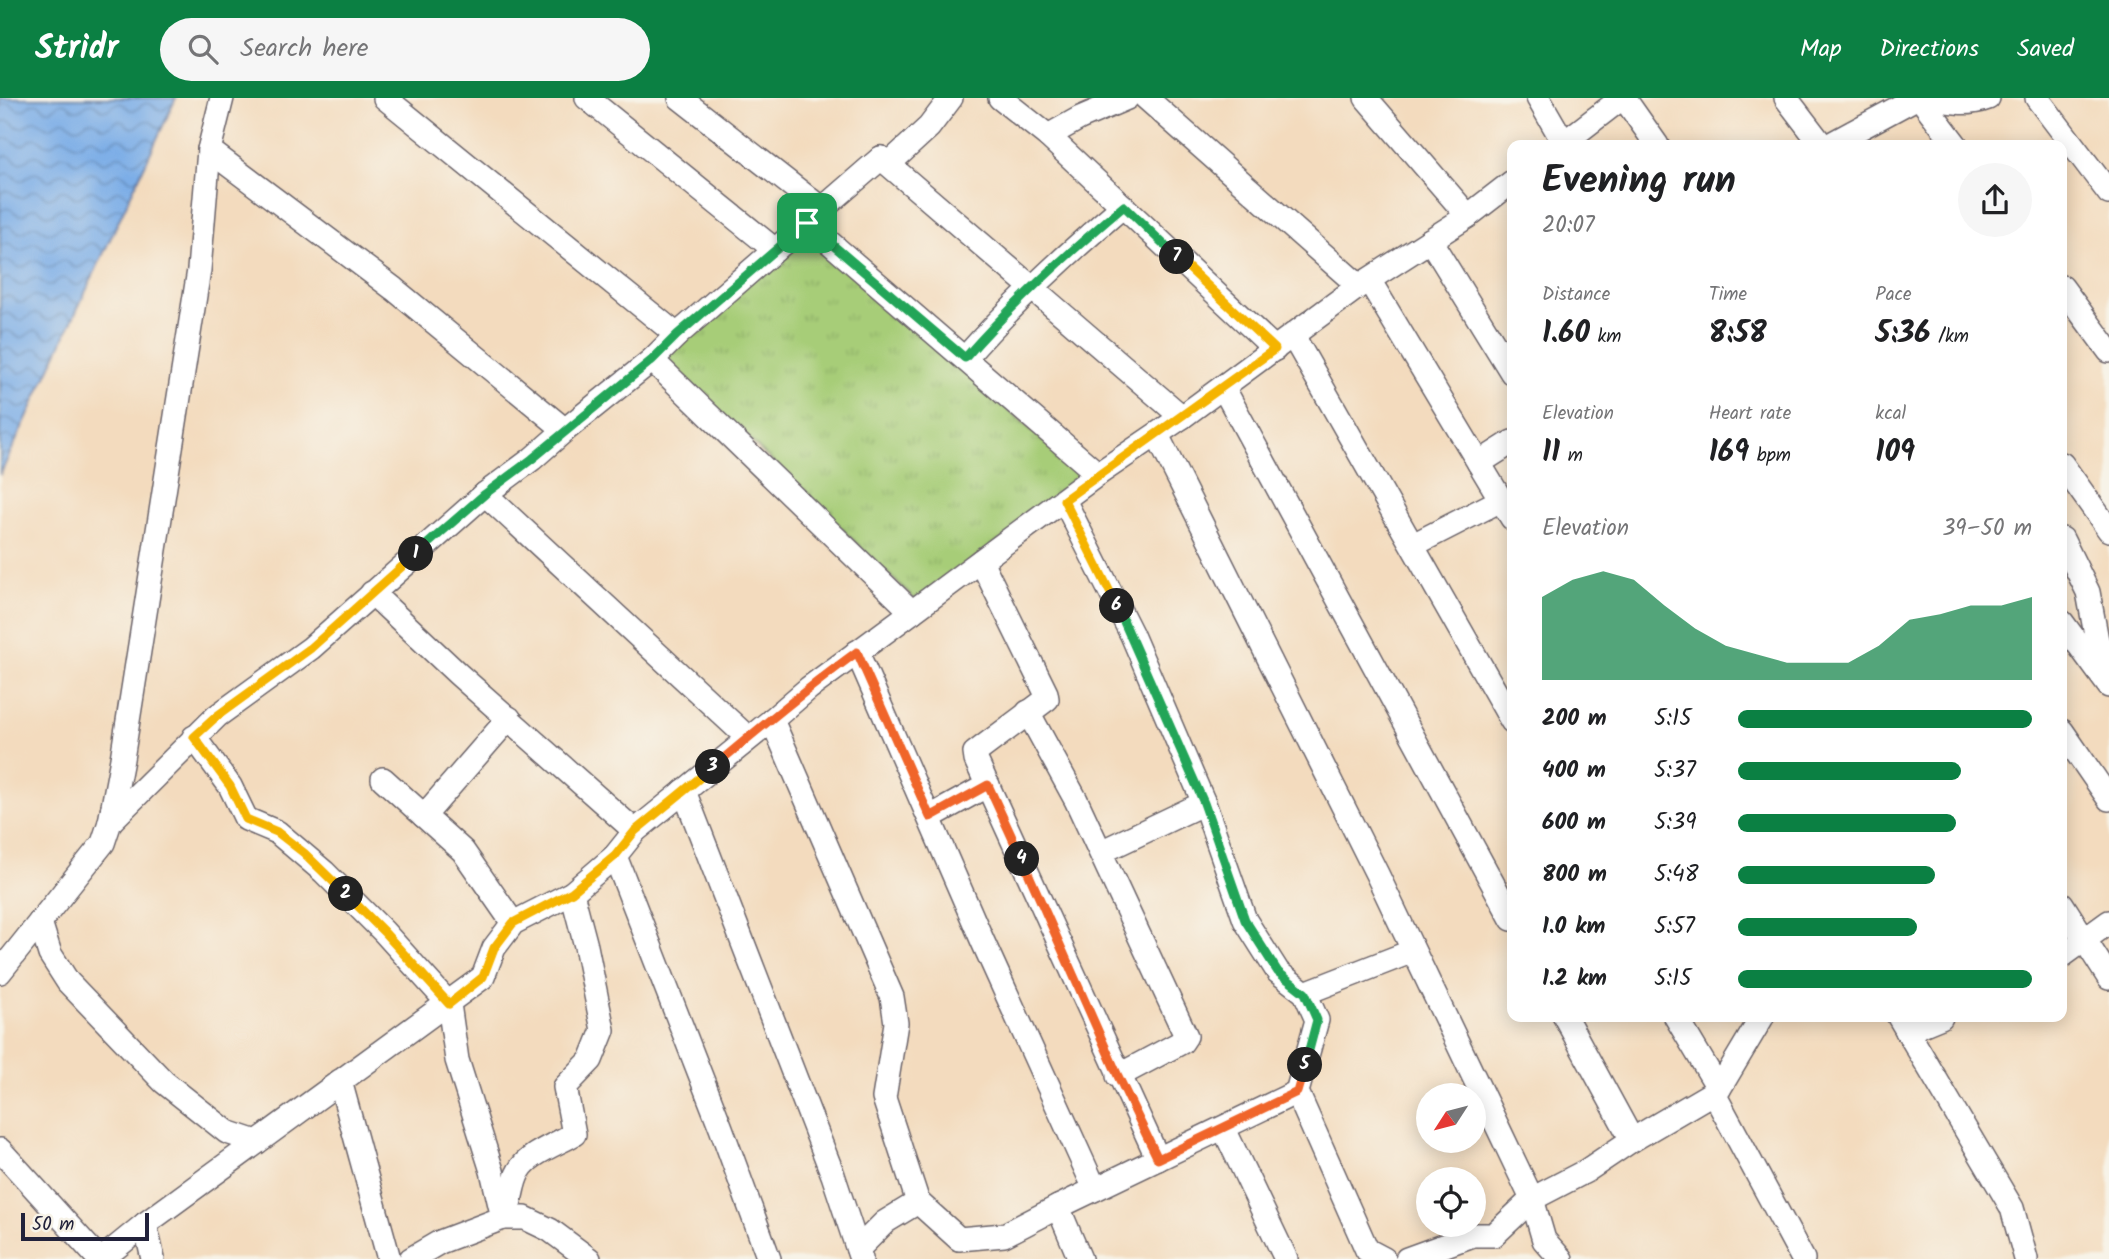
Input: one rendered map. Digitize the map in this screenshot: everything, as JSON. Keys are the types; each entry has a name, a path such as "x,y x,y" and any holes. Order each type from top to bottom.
{"street":[{"path":"0,972 103,843 110,822 199,270 209,150 222,98"},
{"path":"385,98 677,335"},
{"path":"587,98 775,250"},
{"path":"680,98 815,216 965,358 1098,474"},
{"path":"881,158 891,162 929,127 951,98"},
{"path":"1000,98 1048,136 1124,206 1284,342 1413,545 1507,712"},
{"path":"1048,136 1080,118 1127,98"},
{"path":"1146,98 1364,283 1506,509 1413,545"},
{"path":"1366,98 1468,216"},
{"path":"1538,98 1560,140"},
{"path":"1565,140 1593,107 1623,98 1653,140"},
{"path":"1786,98 1823,140"},
{"path":"1837,140 1918,98 1952,140"},
{"path":"1928,98 1962,104 1988,98"},
{"path":"2037,98 2109,192"},
{"path":"209,150 394,289 565,430"},
{"path":"110,822 217,716 311,648 485,494 532,459 652,360 677,335 881,158"},
{"path":"881,158 1182,417"},
{"path":"0,1150 100,1259 377,1052 449,1004 483,977 494,948 513,923 572,892 615,856 635,831 809,688 1098,474 1157,435 1364,283 1468,216 1507,186"},
{"path":"965,358 997,321 1084,239 1124,206"},
{"path":"1430,240 1507,358"},
{"path":"2067,294 2109,351"},
{"path":"652,360 912,612"},
{"path":"1223,387 1507,910"},
{"path":"1157,435 1371,862 1532,1199 1544,1240 1561,1259"},
{"path":"1479,463 1507,445"},
{"path":"2067,471 2109,530"},
{"path":"485,494 748,738"},
{"path":"1064,500 1132,635 1204,803 1245,920 1278,972 1305,993 1317,1020 1297,1092 1367,1250 1384,1259"},
{"path":"2067,549 2088,592 2098,639 2109,668"},
{"path":"981,561 1047,699 975,753 976,760 1158,1159"},
{"path":"372,593 635,831"},
{"path":"2067,629 2109,686"},
{"path":"857,652 1095,1189"},
{"path":"1028,712 1076,800 1186,1036 1182,1042 1118,1076"},
{"path":"424,816 509,718"},
{"path":"772,720 892,997 895,1023 884,1098 918,1202 963,1249 1004,1235 1297,1092"},
{"path":"194,737 230,786 246,819 277,832 314,863 384,932 449,1004 457,1060 492,1171 503,1218"},
{"path":"2067,738 2109,799"},
{"path":"383,779 463,851 513,923"},
{"path":"930,817 988,785"},
{"path":"684,791 833,1175 860,1254"},
{"path":"1101,852 1204,803"},
{"path":"615,856 722,1128 769,1259"},
{"path":"503,1218 510,1207 518,1171 528,1160 574,1134 565,1087 591,1060 603,1030 572,892"},
{"path":"2067,912 2109,978"},
{"path":"40,922 50,954 68,982 164,1082 227,1132 257,1142"},
{"path":"2067,952 2109,922"},
{"path":"1305,993 1413,951"},
{"path":"1568,1022 1632,1140"},
{"path":"1679,1022 1803,1259"},
{"path":"1406,1259 1473,1235 1494,1235 1532,1199 1586,1171 1716,1090 1759,1022"},
{"path":"1903,1024 2012,1209 2026,1259"},
{"path":"340,1081 389,1259"},
{"path":"1224,1129 1286,1259"},
{"path":"860,1254 885,1222 918,1202"},
{"path":"1058,1207 1080,1259"},
{"path":"411,1259 440,1242 503,1218 526,1218 550,1230 589,1259"},
{"path":"145,1224 153,1259"}],"green space":[{"path":"804,232 1087,478 916,601 663,356"}],"water":[{"path":"0,98 176,98 0,475"}],"route":[{"path":"1124,206 1275,349 1064,500 1132,635 1204,803 1245,920 1278,972 1305,993 1317,1020 1297,1092 1158,1159 988,785 930,817 857,652 809,688 635,831 615,856 572,892 513,923 494,948 483,977 449,1004 384,932 304,853 277,832 246,819 230,786 194,737 217,716 311,648 430,541 652,360 677,335 807,223 965,358 997,321 1084,239 1124,206"}]}
